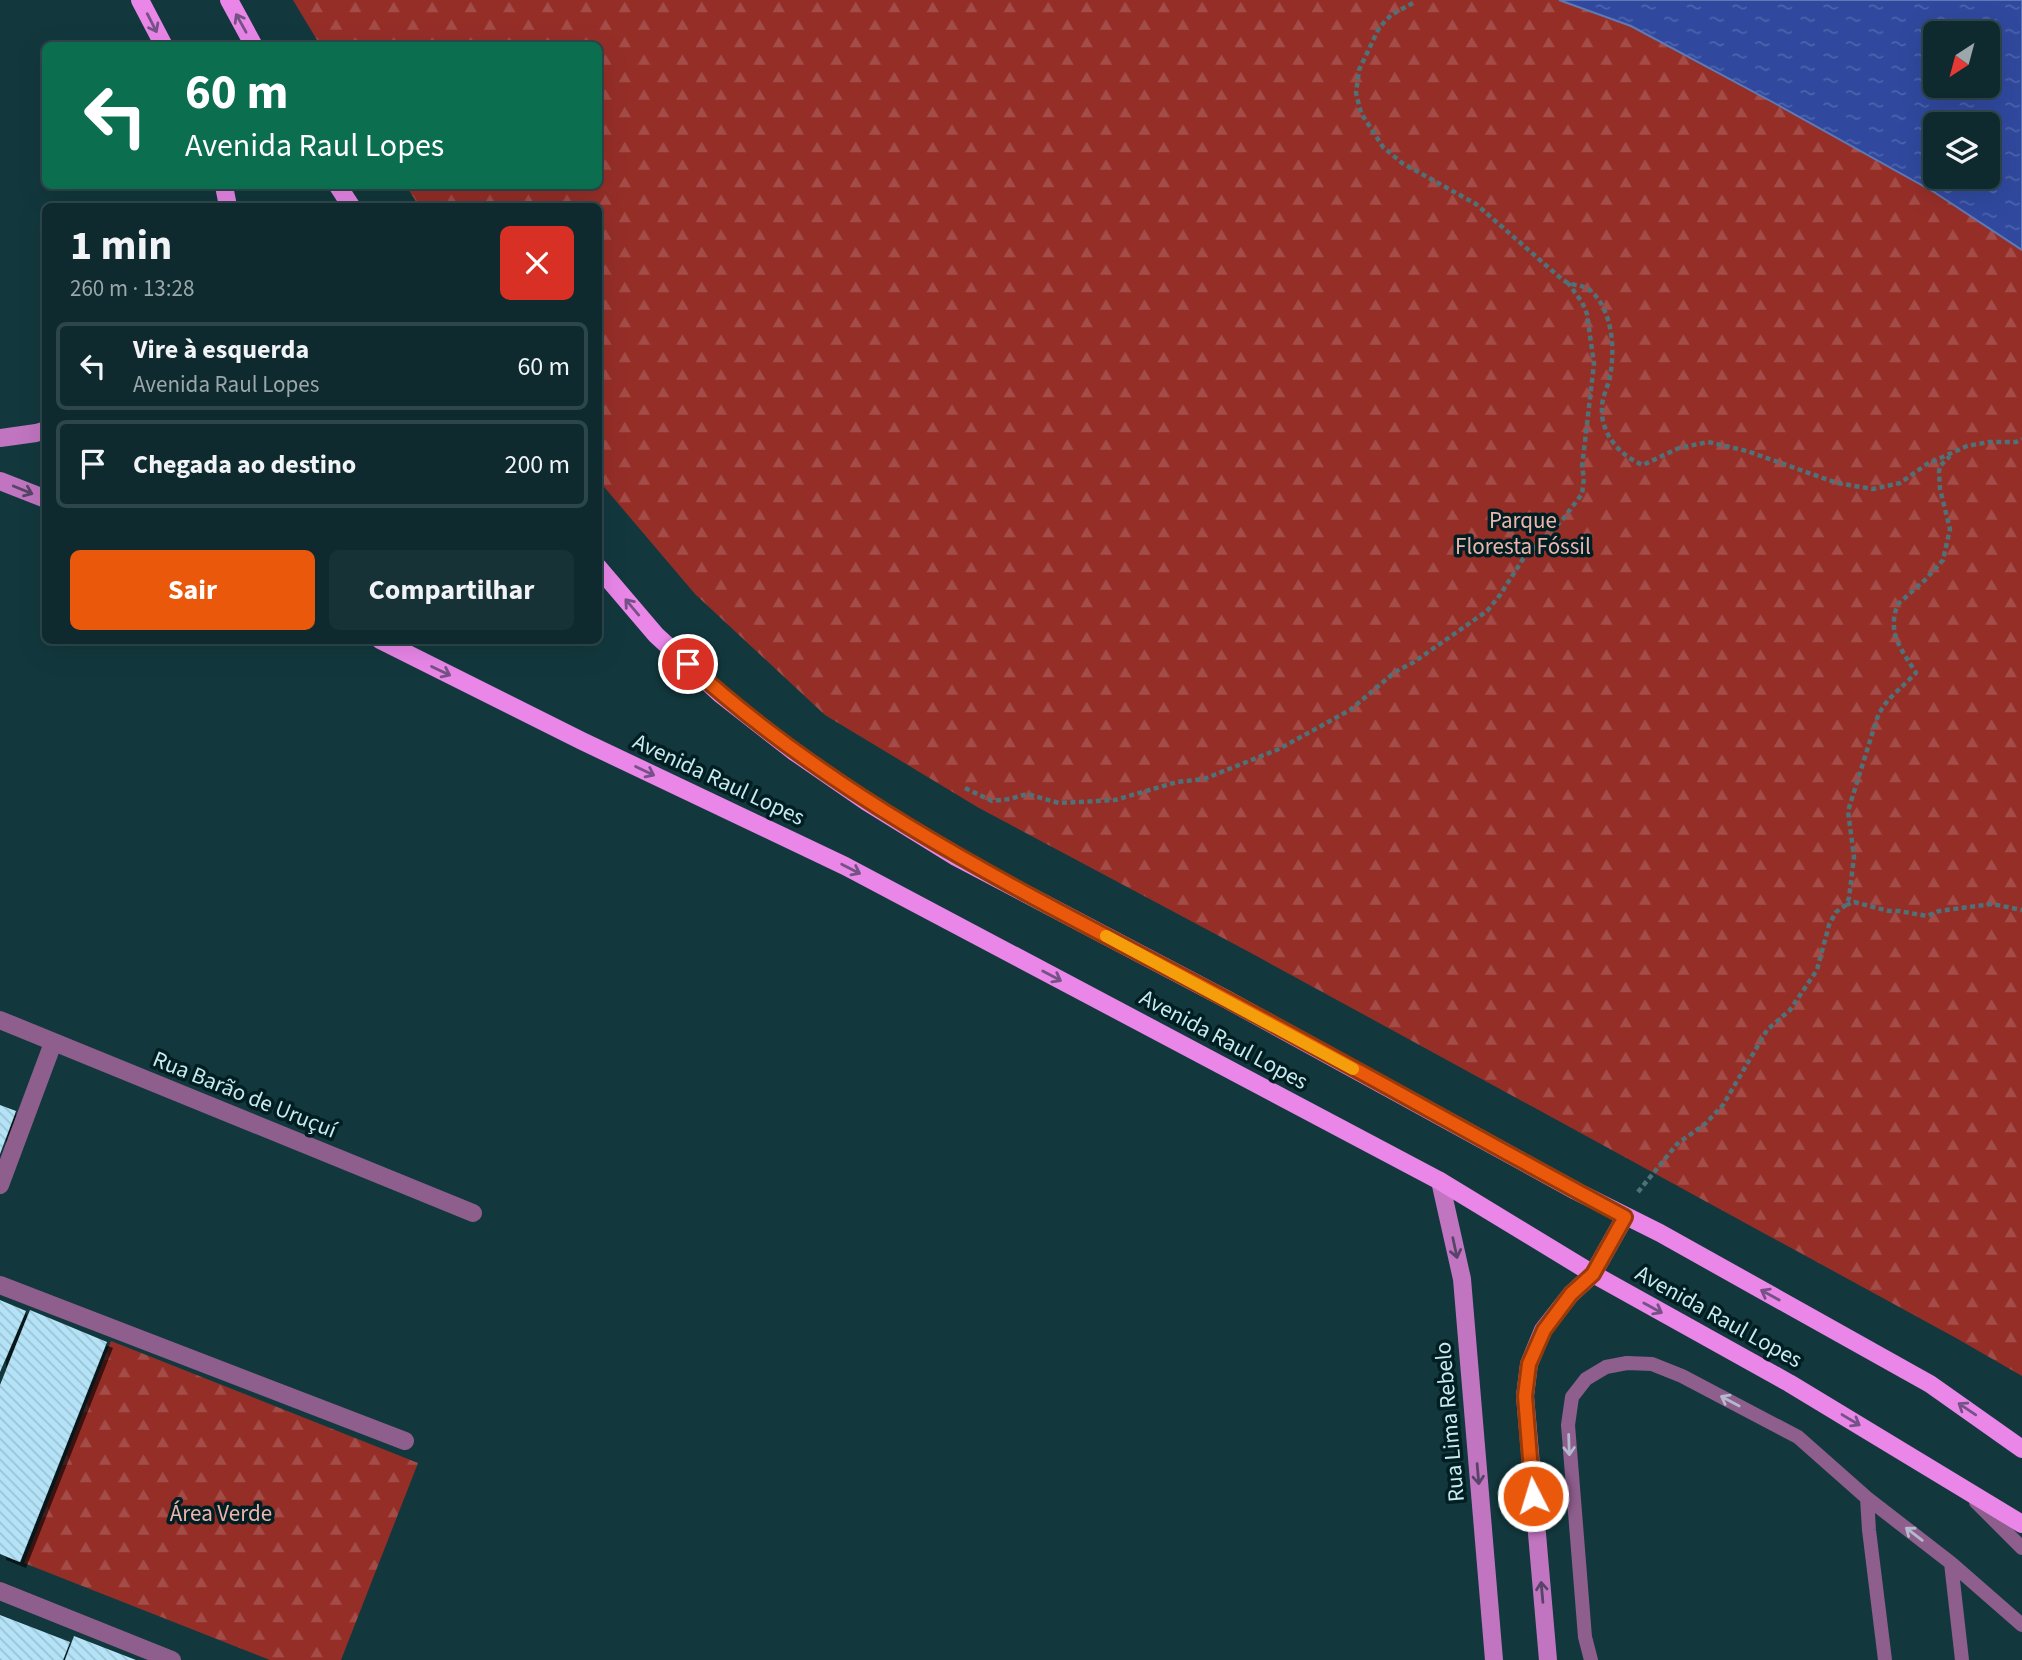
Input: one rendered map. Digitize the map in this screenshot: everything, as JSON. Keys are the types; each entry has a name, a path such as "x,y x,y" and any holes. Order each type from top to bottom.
{"main road":[{"path":"141,0 161,42"},
{"path":"229,0 252,42"},
{"name":"Avenida Raul Lopes","path":"602,572 656,635 720,694 793,751 867,802 956,857 1226,999 1625,1217 1660,1233 1930,1384 2022,1449"},
{"name":"Avenida Raul Lopes","path":"388,644 845,866 1440,1181 1593,1274 1789,1383 2022,1524"}],"street":[{"path":"0,438 42,431"},
{"path":"0,481 42,497"},
{"name":"Rua Barão de Uruçuí","path":"0,1020 473,1213"},
{"path":"0,1185 53,1043"},
{"name":"Rua Lima Rebelo","path":"1440,1181 1462,1279 1494,1660"},
{"path":"1548,1660 1525,1396 1529,1364 1555,1313 1593,1274 1625,1217"},
{"path":"0,1286 405,1441"},
{"path":"0,1591 172,1660"}],"lane":[{"path":"1591,1660 1585,1637 1568,1425 1572,1397 1586,1379 1606,1367 1627,1363 1652,1364 1682,1376 1798,1437 1867,1498 1951,1563 2022,1625"},
{"path":"1962,1489 2022,1548"},
{"path":"1867,1498 1885,1660"},
{"path":"1951,1563 1962,1660"}],"path":[{"path":"965,788 992,801 1027,794 1059,803 1115,800 1177,782 1204,779 1279,749 1350,710 1395,673 1486,611 1500,595 1523,559 1563,519 1582,494 1594,365 1587,313 1582,302 1567,282 1476,204 1402,163 1383,147 1361,113 1356,93 1359,70 1379,28 1391,15 1413,4"},
{"path":"1567,282 1579,283 1592,291 1603,306 1612,345 1610,378 1601,409 1610,441 1639,464 1648,463 1679,448 1708,442 1747,451 1837,483 1873,489 1900,483 1927,464 1967,446 1989,442 2016,442 2022,439"},
{"path":"1846,905 1854,857 1848,811 1879,713 1895,692 1916,673 1895,640 1896,610 1898,604 1943,560 1950,529 1940,489 1939,472 1940,466 1952,453"},
{"path":"1637,1193 1677,1144 1705,1124 1723,1105 1767,1030 1790,1010 1817,970 1829,925 1836,912 1854,902 1889,911 1927,916 1939,911 1992,904 2022,910"}],"green space":[{"name":"Parque Floresta Fóssil","path":"293,0 1559,0 1631,26 1778,105 1923,186 1923,189 1934,192 2022,250 2022,1376 1251,953 979,808 825,715 695,594 602,485 602,203 417,203 408,189 602,189 602,42 318,42"},
{"name":"Área Verde","path":"111,1341 418,1463 341,1660 270,1660 24,1563"}],"water":[{"path":"1559,0 2022,0 2022,250 1929,189 2000,189 2000,112 1923,112 1923,186 1631,26"}],"building":[{"path":"0,1105 16,1111 0,1154"},
{"path":"0,1300 26,1311 0,1372"},
{"path":"30,1310 107,1342 20,1562 0,1554 0,1385"},
{"path":"0,1615 70,1642 63,1660 0,1660"},
{"path":"74,1636 136,1660 65,1660"}],"slow traffic":[{"path":"1106,936 1353,1069"}],"route":[{"path":"688,664 720,694 793,751 867,802 956,857 1226,999 1625,1217 1593,1274 1555,1313 1534,1349 1529,1364 1525,1396 1533,1496"}]}
